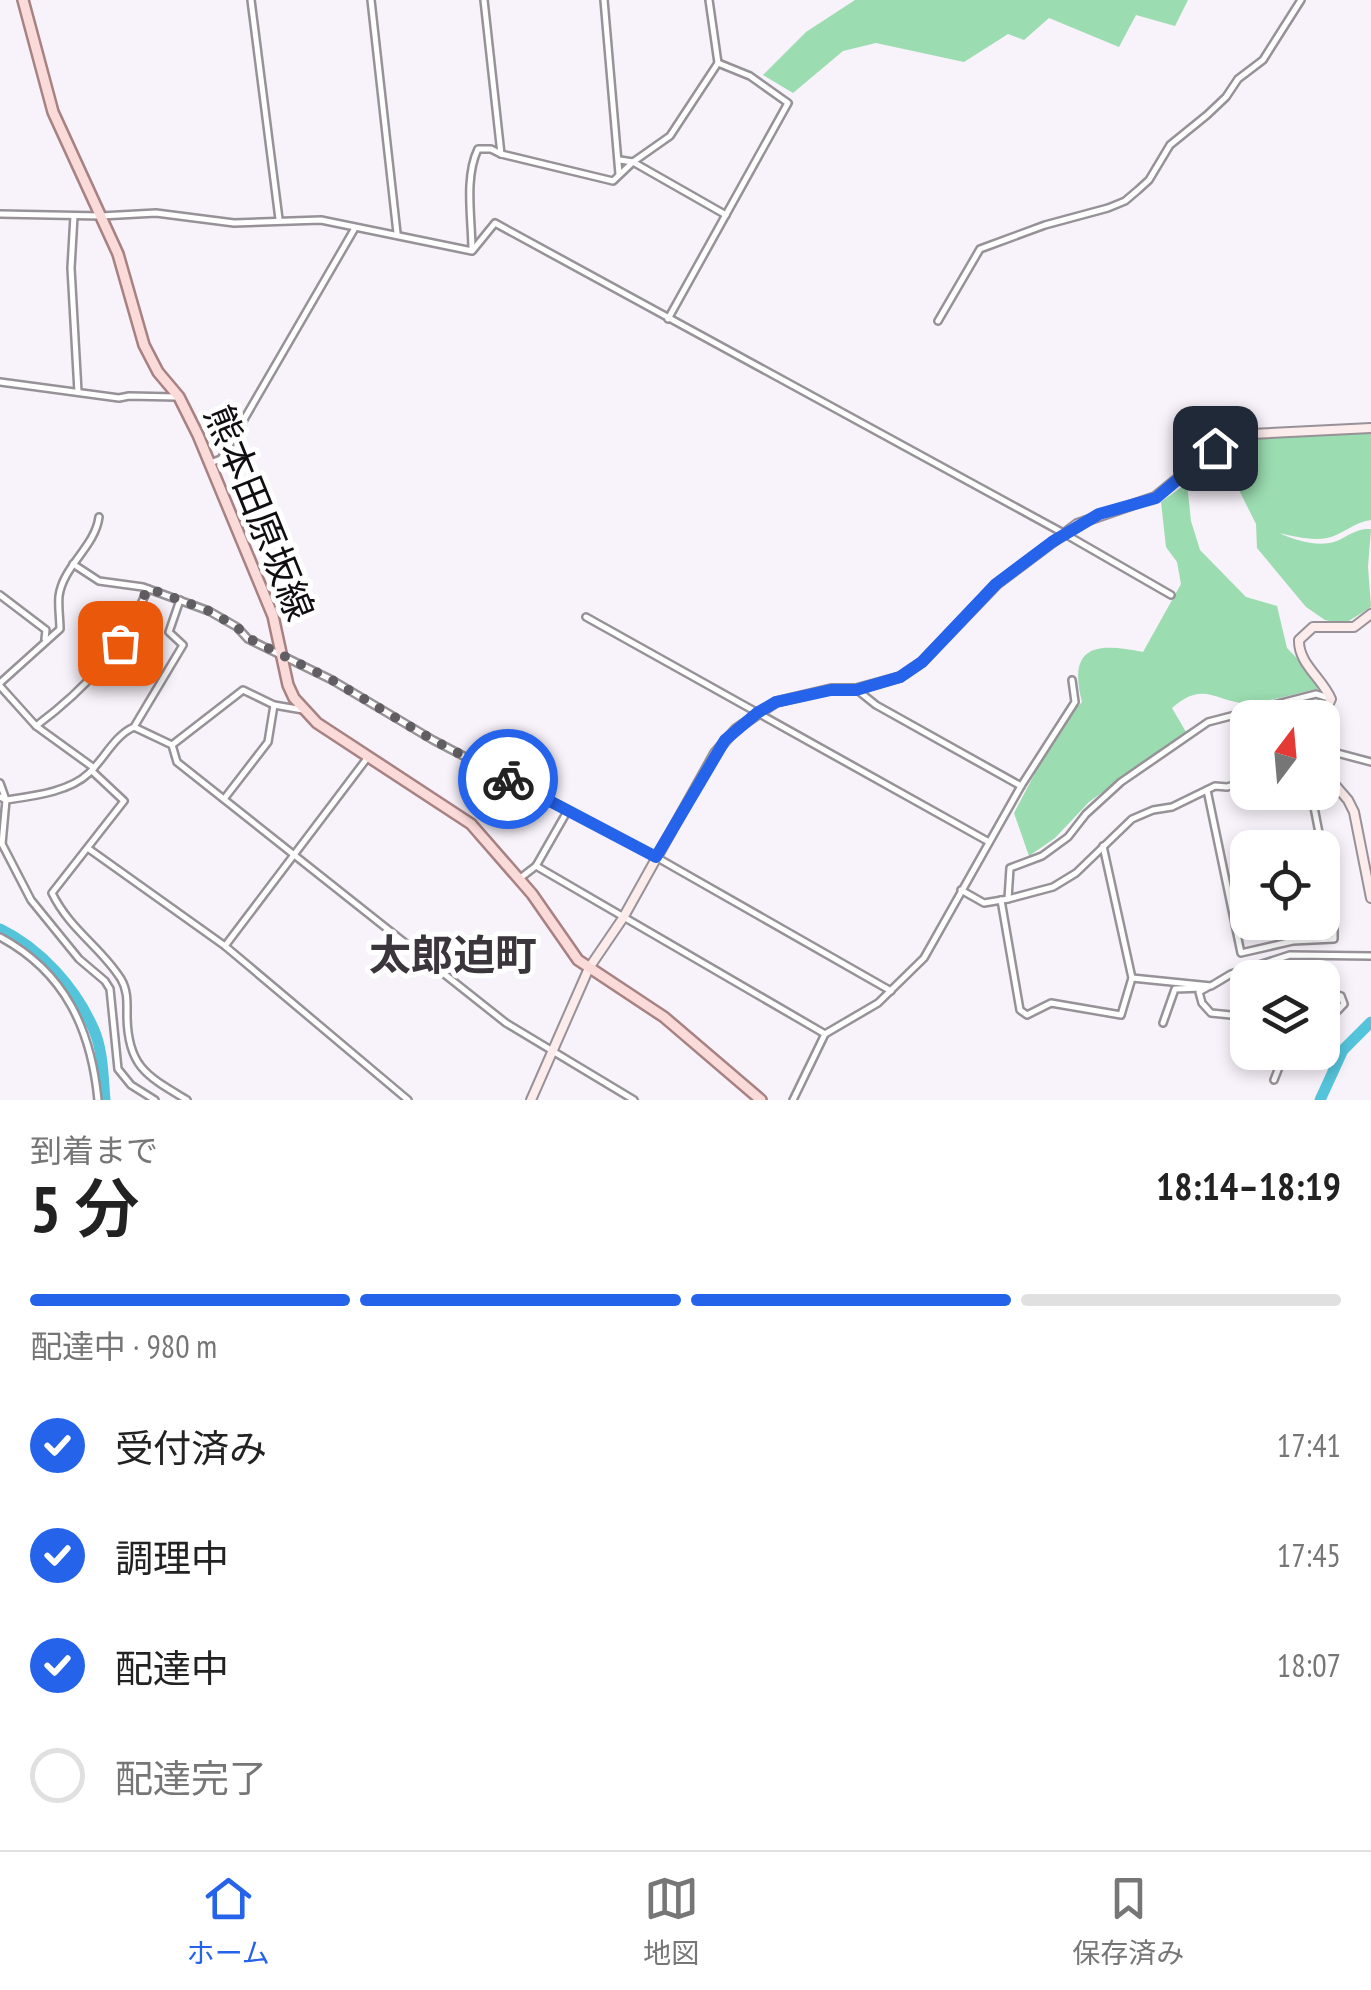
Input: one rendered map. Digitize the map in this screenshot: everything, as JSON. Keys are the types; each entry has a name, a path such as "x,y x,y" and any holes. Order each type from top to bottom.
{"main road":[{"name":"熊本田原坂線","path":"22,0 52,112 118,254 144,345 158,372 180,398 210,464 273,616 288,686 303,710"},
{"path":"530,1100 590,968 725,740 757,713 776,702 831,690 856,690 900,677 922,662 996,584 1065,534 1099,514 1156,498 1232,438 1371,428"},
{"path":"1332,699 1302,658 1299,640 1312,627 1354,627 1371,614"},
{"path":"303,710 368,758 471,824 519,879 570,952 664,1017 761,1100"},
{"path":"1340,791 1354,812 1371,898"}],"street":[{"path":"251,0 279,220"},
{"path":"372,0 397,233"},
{"path":"484,0 501,154"},
{"path":"604,0 620,174"},
{"path":"472,251 473,158 478,149 613,182 633,162 670,136 718,63 708,0"},
{"path":"938,321 980,249 1126,201 1150,180 1170,145 1263,60 1301,0"},
{"path":"668,320 788,103 750,76 718,63"},
{"path":"620,160 633,162 726,215"},
{"path":"0,214 156,213 234,223 321,220 472,251"},
{"path":"74,216 72,306 78,394"},
{"path":"472,251 495,223 1065,534 1171,596"},
{"path":"210,464 221,459 356,228"},
{"path":"0,382 119,398 180,398"},
{"path":"99,517 98,527 59,595 60,629 0,684 36,726 93,769 124,801 52,893 80,935 120,976 127,992 128,1040 134,1058 144,1073 187,1100"},
{"path":"74,564 99,580 148,588 209,611 248,638 656,857 891,991"},
{"path":"36,726 90,682 120,643 148,588"},
{"path":"0,596 46,630 44,642"},
{"path":"3,798 64,787 93,769 125,731 134,727 182,645 169,632 180,600"},
{"path":"586,618 989,842"},
{"path":"793,1100 825,1034 878,1003 924,958 1021,786 1075,702 1072,680"},
{"path":"172,745 243,690 274,705 303,710"},
{"path":"856,690 1021,786"},
{"path":"1104,846 1132,978 1121,1016 1051,1003 1027,1015 1020,1010 1004,900 1010,868 1031,862 1055,846 1120,782 1208,722 1316,694 1332,699"},
{"path":"224,798 268,742 274,705"},
{"path":"134,727 172,745 178,762 506,1022 634,1100"},
{"path":"1340,754 1371,762"},
{"path":"225,946 368,758"},
{"path":"0,784 2,844 31,900 79,959 106,981 110,988 118,1068 131,1085 155,1100"},
{"path":"961,890 984,903 1053,887 1076,873 1132,819 1230,785"},
{"path":"1207,790 1230,900"},
{"path":"519,879 536,866 568,810"},
{"path":"89,848 225,946 408,1100"},
{"path":"536,866 825,1034"},
{"path":"0,937 34,957 50,973 74,1011 90,1052 98,1100"},
{"path":"1238,940 1241,953 1314,940"},
{"path":"1230,1015 1211,1013 1202,1004 1199,992 1232,974 1290,955 1371,956"},
{"path":"1132,978 1210,986"},
{"path":"1163,1023 1175,988 1195,990 1210,986"},
{"path":"1274,1080 1278,1070"}],"green space":[{"path":"855,0 1188,0 1175,26 1136,15 1119,47 1049,18 1024,40 1008,34 964,62 876,43 843,51 793,93 763,75 806,32"},
{"path":"1371,426 1371,520 1327,538 1279,533 1320,544 1371,529 1371,607 1344,624 1325,620 1306,607 1257,548 1256,524 1235,482 1225,448 1251,434"},
{"path":"1187,483 1191,521 1200,550 1246,597 1277,606 1287,648 1325,687 1268,700 1230,701 1200,694 1183,700 1172,708 1186,732 1089,802 1055,838 1029,856 1014,813 1061,724 1082,702 1078,683 1083,658 1100,649 1143,652 1181,584 1177,562 1166,547 1161,502"}],"waterway":[{"path":"0,929 43,959 77,999 97,1038 105,1100"},
{"path":"1320,1100 1343,1050 1371,1022"}],"way so far":[{"path":"120,643 148,588 209,611 248,638 332,680 508,779"}],"district":[{"name":"太郎迫町","path":"453,955"}],"route":[{"path":"508,779 656,857 725,740 757,713 776,702 831,690 856,690 900,677 922,662 996,584 1052,542 1099,514 1156,498 1215,448"}]}
